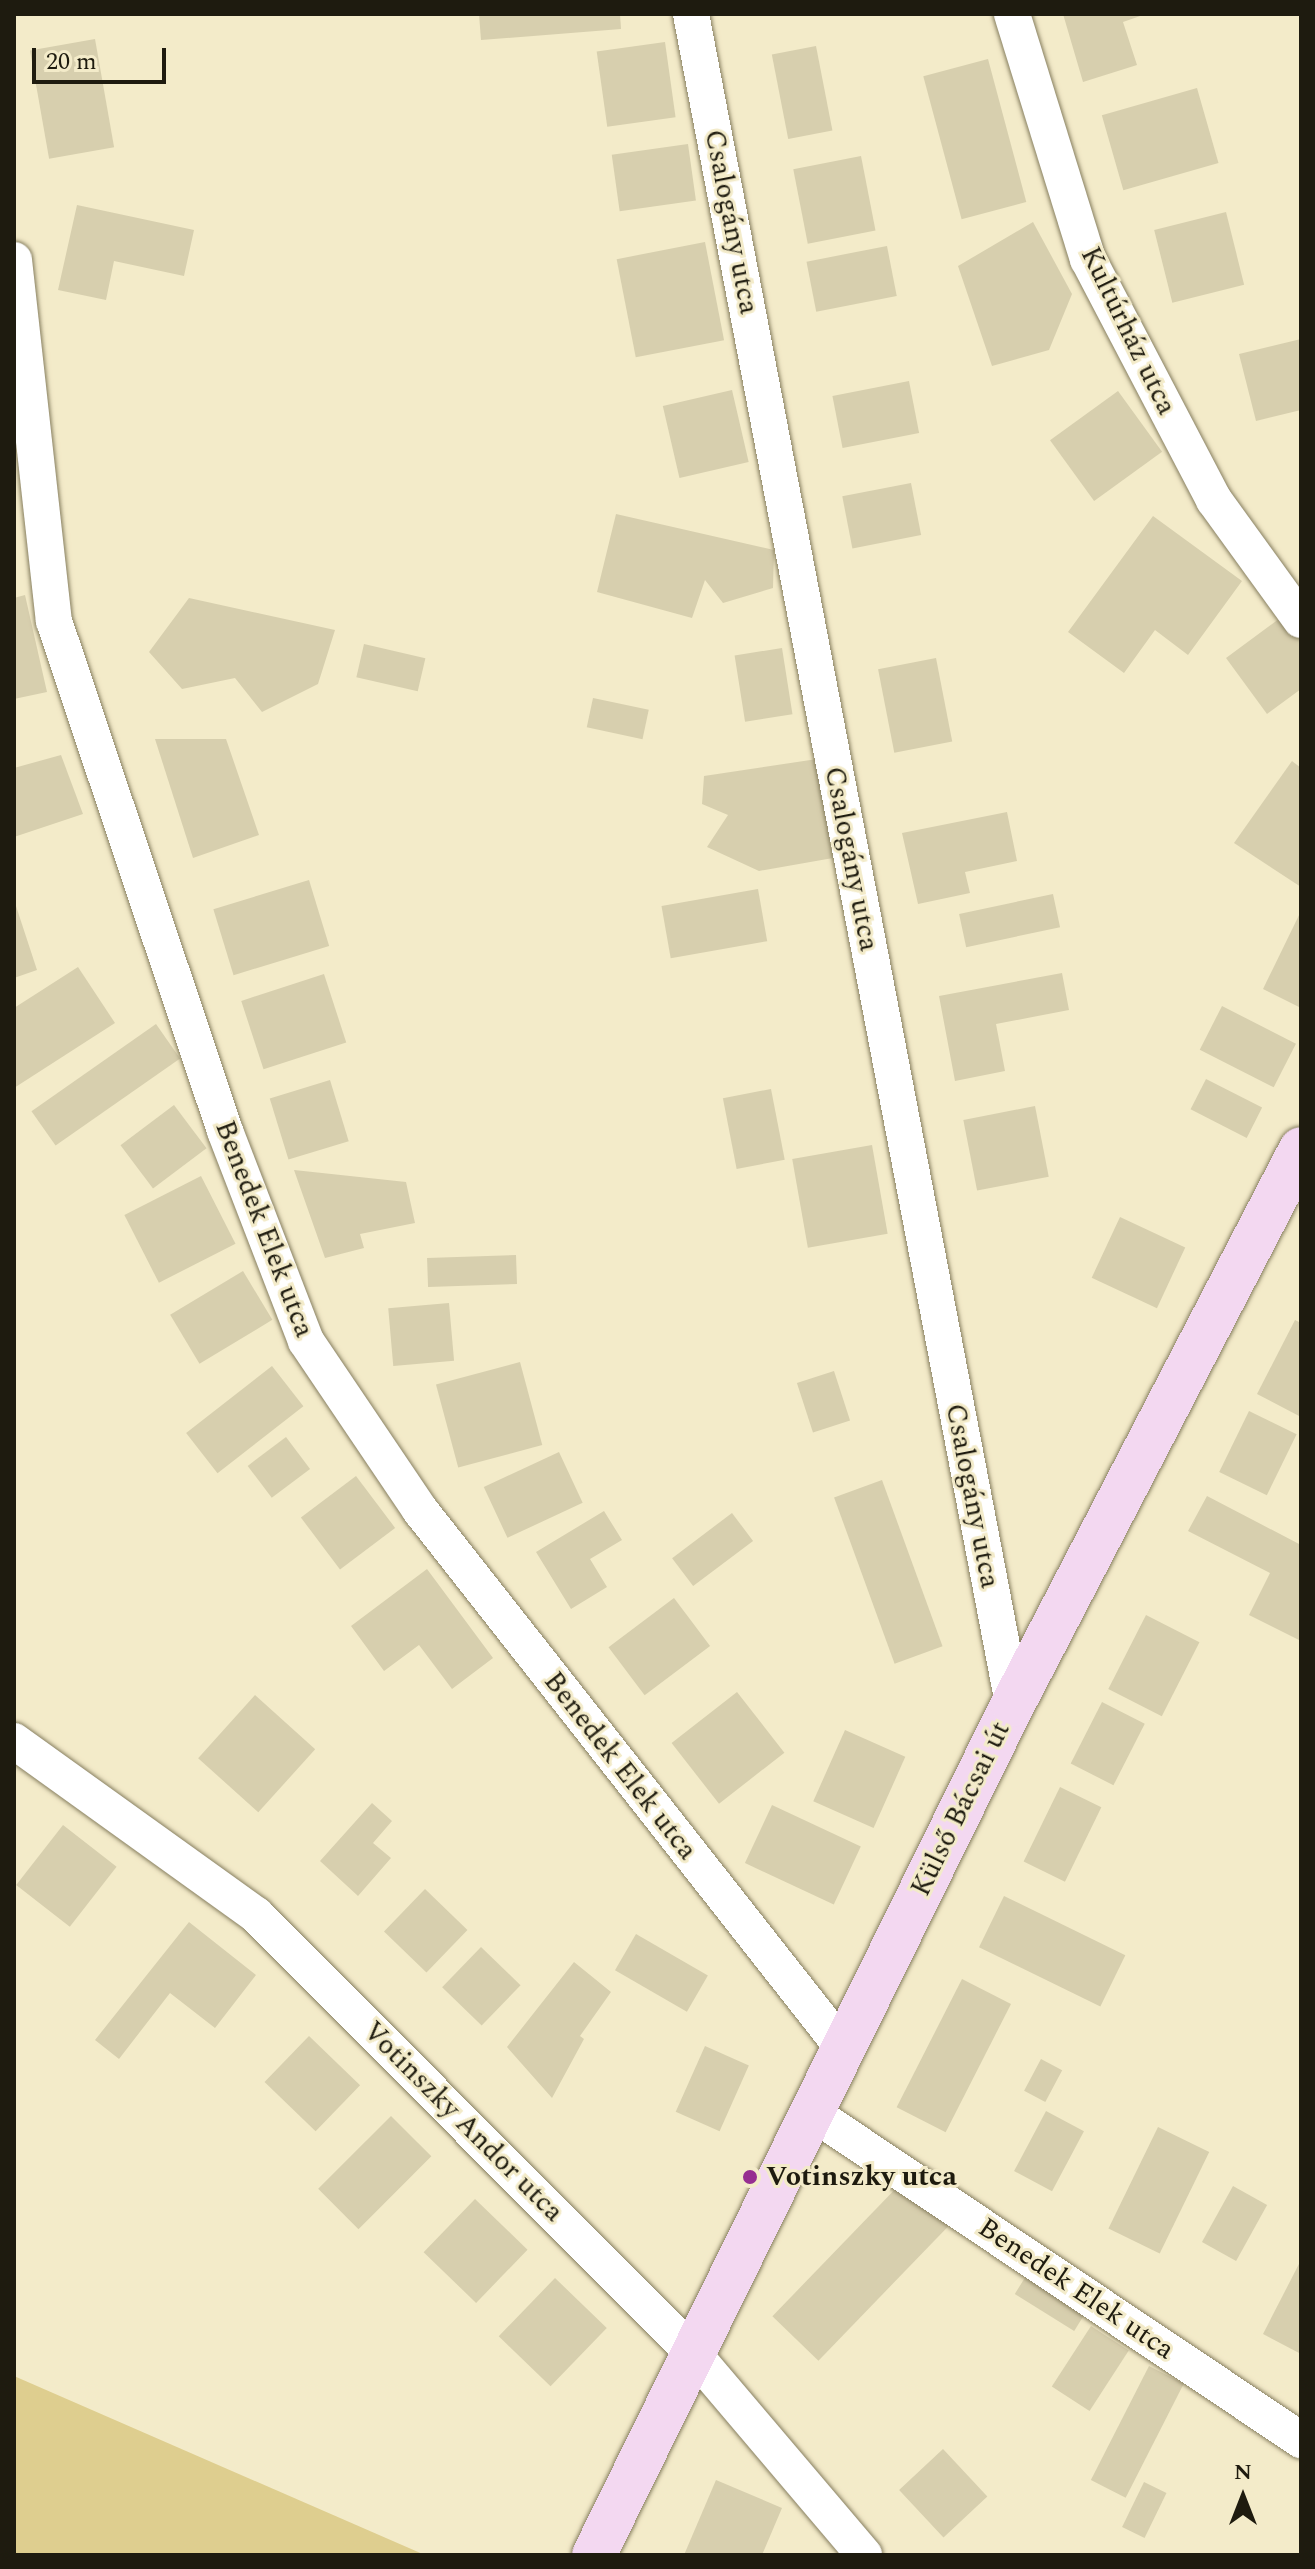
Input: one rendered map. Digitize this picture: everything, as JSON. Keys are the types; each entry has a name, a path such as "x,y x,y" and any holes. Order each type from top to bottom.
{"main road":[{"name":"Külső Bácsai út","path":"594,2555 1013,1704 1301,1149"}],"street":[{"name":"Csalogány utca","path":"691,14 1013,1704"},
{"name":"Kultúrház utca","path":"1012,14 1088,259 1214,500 1301,620"},
{"name":"Benedek Elek utca","path":"14,260 54,621 225,1131 306,1341 420,1510 843,2048"},
{"name":"Votinszky Andor utca","path":"14,1741 256,1915 692,2352 864,2555"},
{"name":"Benedek Elek utca","path":"811,2112 1301,2440"}],"shaded area":[{"path":"14,2376 425,2555 14,2555"}],"building":[{"path":"479,14 620,14 621,29 481,40"},
{"path":"1063,14 1146,14 1123,22 1137,65 1083,82"},
{"path":"95,39 114,147 49,159 30,50"},
{"path":"665,42 676,117 607,127 597,52"},
{"path":"816,46 832,130 788,139 772,55"},
{"path":"988,59 1026,202 962,219 923,76"},
{"path":"1197,88 1218,163 1123,190 1102,115"},
{"path":"688,144 696,200 620,211 612,155"},
{"path":"861,156 876,231 808,244 793,169"},
{"path":"77,205 194,230 184,276 114,261 106,300 58,290"},
{"path":"1226,212 1244,285 1172,303 1154,230"},
{"path":"1033,222 1072,294 1049,350 992,366 958,266"},
{"path":"705,242 724,340 636,357 617,259"},
{"path":"887,246 897,296 816,312 807,262"},
{"path":"1301,339 1301,410 1256,421 1239,354"},
{"path":"909,381 919,433 843,448 832,396"},
{"path":"732,390 749,462 679,478 663,406"},
{"path":"1118,391 1162,452 1094,501 1050,440"},
{"path":"911,483 921,535 852,548 842,496"},
{"path":"616,514 774,550 773,588 723,603 705,580 692,618 597,592"},
{"path":"1153,516 1242,581 1188,655 1155,630 1124,673 1068,632"},
{"path":"25,595 47,692 14,699 14,598"},
{"path":"189,598 335,630 318,684 262,712 235,678 182,689 149,652"},
{"path":"1283,616 1301,641 1301,689 1267,714 1226,658"},
{"path":"364,644 425,658 418,691 356,677"},
{"path":"782,648 792,714 745,722 735,656"},
{"path":"936,658 952,741 894,753 878,669"},
{"path":"593,698 649,710 643,739 587,727"},
{"path":"155,739 226,739 259,835 193,858"},
{"path":"61,755 83,814 14,837 14,768"},
{"path":"817,759 833,858 759,871 707,847 728,815 702,804 704,776"},
{"path":"1292,761 1301,768 1301,887 1234,843"},
{"path":"1007,812 1017,861 965,872 970,893 918,904 902,833"},
{"path":"309,880 329,946 234,975 213,909"},
{"path":"758,889 767,941 671,958 661,906"},
{"path":"1053,894 1060,927 966,947 959,914"},
{"path":"14,904 37,970 14,978"},
{"path":"1301,911 1301,1008 1263,989"},
{"path":"78,967 115,1023 14,1088 14,1008"},
{"path":"1062,973 1069,1010 996,1024 1005,1071 955,1081 939,996"},
{"path":"324,974 346,1042 264,1069 241,1001"},
{"path":"1222,1006 1296,1044 1274,1087 1200,1050"},
{"path":"156,1024 180,1058 56,1146 31,1111"},
{"path":"1206,1079 1262,1108 1247,1138 1191,1109"},
{"path":"330,1080 349,1141 288,1160 270,1098"},
{"path":"771,1089 785,1160 737,1169 723,1098"},
{"path":"174,1105 206,1148 153,1188 120,1145"},
{"path":"1035,1106 1049,1177 977,1191 963,1120"},
{"path":"872,1145 888,1234 808,1248 792,1159"},
{"path":"294,1170 406,1182 415,1223 360,1234 364,1248 325,1258"},
{"path":"201,1176 236,1244 159,1283 124,1215"},
{"path":"1120,1217 1185,1247 1157,1308 1092,1278"},
{"path":"516,1255 517,1284 428,1287 427,1258"},
{"path":"243,1271 272,1320 199,1364 170,1315"},
{"path":"449,1303 454,1361 393,1366 388,1308"},
{"path":"1295,1320 1301,1323 1301,1417 1257,1394"},
{"path":"520,1362 542,1445 458,1468 436,1385"},
{"path":"272,1366 303,1406 218,1473 186,1433"},
{"path":"834,1371 850,1420 813,1433 797,1383"},
{"path":"1249,1411 1297,1434 1267,1495 1219,1472"},
{"path":"286,1437 310,1469 272,1498 248,1466"},
{"path":"559,1452 583,1503 507,1538 484,1487"},
{"path":"356,1476 395,1528 340,1569 301,1518"},
{"path":"882,1480 943,1646 895,1664 834,1497"},
{"path":"1207,1496 1301,1545 1301,1641 1249,1615 1270,1573 1188,1531"},
{"path":"604,1511 622,1540 590,1559 607,1587 571,1609 536,1552"},
{"path":"732,1513 753,1541 693,1586 672,1558"},
{"path":"427,1569 493,1658 452,1689 419,1645 384,1671 351,1626"},
{"path":"674,1598 710,1646 645,1695 609,1647"},
{"path":"1146,1615 1199,1642 1162,1716 1108,1689"},
{"path":"737,1692 784,1753 719,1804 672,1743"},
{"path":"255,1695 315,1749 258,1812 198,1758"},
{"path":"1102,1702 1145,1724 1113,1785 1071,1763"},
{"path":"845,1730 905,1757 874,1828 813,1801"},
{"path":"1060,1787 1101,1807 1065,1882 1024,1862"},
{"path":"372,1803 392,1821 373,1843 391,1858 358,1896 320,1861"},
{"path":"772,1805 861,1846 834,1904 745,1863"},
{"path":"63,1825 117,1867 70,1927 16,1885"},
{"path":"425,1889 467,1930 426,1972 384,1931"},
{"path":"1004,1896 1125,1955 1100,2006 979,1947"},
{"path":"189,1922 256,1975 215,2028 170,1993 119,2059 95,2040"},
{"path":"636,1934 708,1976 687,2012 615,1970"},
{"path":"481,1947 521,1985 482,2025 442,1987"},
{"path":"574,1962 611,1992 580,2036 584,2039 552,2098 507,2047"},
{"path":"962,1979 1011,2004 946,2132 897,2107"},
{"path":"309,2036 360,2085 316,2131 265,2082"},
{"path":"705,2046 749,2066 720,2131 676,2112"},
{"path":"1041,2059 1062,2070 1045,2102 1024,2091"},
{"path":"1046,2111 1084,2131 1052,2191 1014,2171"},
{"path":"391,2116 431,2156 358,2229 318,2189"},
{"path":"1158,2127 1209,2152 1160,2254 1108,2229"},
{"path":"903,2181 949,2225 818,2361 772,2316"},
{"path":"1233,2186 1267,2205 1236,2261 1202,2242"},
{"path":"475,2199 528,2250 476,2303 424,2252"},
{"path":"1036,2260 1095,2297 1074,2331 1015,2294"},
{"path":"1301,2260 1301,2354 1263,2334"},
{"path":"555,2278 607,2328 551,2386 499,2336"},
{"path":"1091,2326 1129,2351 1090,2411 1052,2386"},
{"path":"1149,2366 1184,2384 1126,2498 1091,2480"},
{"path":"943,2449 987,2497 943,2537 899,2490"},
{"path":"716,2480 782,2508 762,2555 684,2555"},
{"path":"1144,2482 1166,2493 1145,2538 1122,2527"}],"place":[{"name":"Votinszky utca","path":"750,2177"}]}
